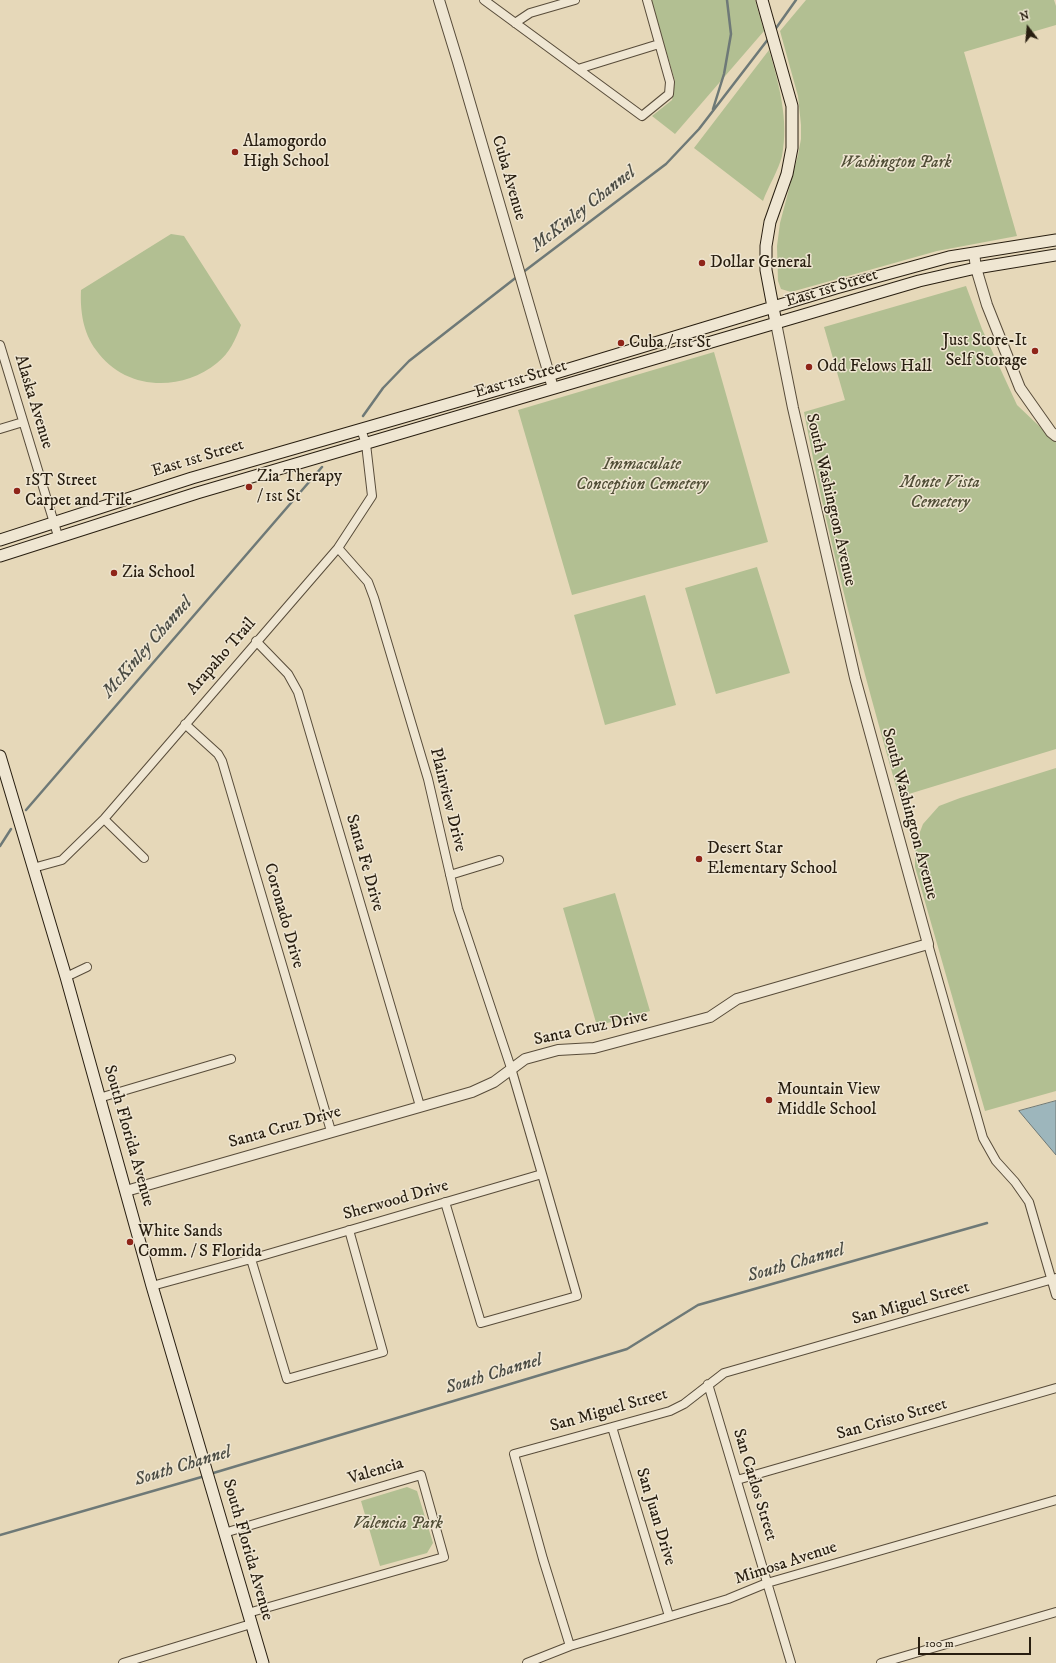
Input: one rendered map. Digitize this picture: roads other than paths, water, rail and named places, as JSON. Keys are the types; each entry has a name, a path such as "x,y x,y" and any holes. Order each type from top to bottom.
{"main road":[{"path":"762,0 792,106 793,127 792,148 787,174 770,222 766,246 766,270 776,324"},
{"name":"East 1st Street","path":"0,540 192,478 549,375 910,267 949,257 1056,240"},
{"name":"East 1st Street","path":"0,556 58,536 196,493 919,281 976,268 1056,255"},
{"name":"South Florida Avenue","path":"0,756 66,977 152,1286 263,1663"}],"street":[{"name":"Cuba Avenue","path":"439,0 516,260 552,388"},
{"path":"484,0 642,116 669,94 670,82 647,0"},
{"path":"515,23 530,13 575,0"},
{"path":"578,69 659,44"},
{"path":"974,253 976,268 987,305 1020,388 1051,432 1056,436"},
{"name":"South Washington Avenue","path":"776,324 793,408 853,670 983,1138 996,1161 1015,1182 1029,1202 1054,1278 1056,1295"},
{"name":"Alaska Avenue","path":"0,346 58,536"},
{"path":"453,402 456,417"},
{"path":"0,429 23,422"},
{"name":"Arapaho Trail","path":"33,868 62,860 104,819 256,641 338,548 372,496 366,444 361,429"},
{"name":"Plainview Drive","path":"338,548 368,582 374,598 428,779 458,909 511,1068"},
{"name":"Santa Fe Drive","path":"256,641 288,674 298,692 420,1106"},
{"name":"Coronado Drive","path":"185,724 218,754 222,761 331,1132"},
{"path":"104,819 144,858"},
{"path":"450,875 499,860"},
{"name":"Santa Cruz Drive","path":"126,1191 472,1092 494,1082 525,1059 558,1050 594,1048 710,1017 737,999 928,944"},
{"path":"66,977 87,967"},
{"path":"99,1098 231,1059"},
{"path":"445,1202 481,1323 577,1296 511,1068"},
{"name":"Sherwood Drive","path":"152,1286 251,1259 542,1174"},
{"path":"251,1259 287,1379 383,1352 349,1230"},
{"name":"San Miguel Street","path":"570,1646 543,1559 514,1454 670,1411 684,1404 724,1373 1054,1278"},
{"name":"San Carlos Street","path":"708,1384 791,1663"},
{"name":"San Cristo Street","path":"736,1480 1056,1388"},
{"name":"San Juan Drive","path":"612,1427 669,1616"},
{"name":"Valencia","path":"224,1533 421,1475 444,1556 248,1613"},
{"name":"Mimosa Avenue","path":"526,1663 570,1646 728,1599 767,1583 1056,1500"},
{"path":"881,1663 1056,1612"},
{"path":"123,1663 251,1624"}],"water":[{"path":"1056,1101 1056,1155 1019,1111"}],"waterway":[{"path":"713,109 724,74 731,34 727,0"},
{"name":"McKinley Channel","path":"774,31 796,0"},
{"name":"McKinley Channel","path":"522,273 666,164 699,129 769,38"},
{"name":"McKinley Channel","path":"363,416 383,388 409,361 518,276"},
{"name":"McKinley Channel","path":"26,810 322,467"},
{"name":"McKinley Channel","path":"0,846 11,829"},
{"name":"South Channel","path":"210,1474 627,1349 698,1305 987,1223"},
{"name":"South Channel","path":"0,1535 205,1476"}],"place":[{"name":"Alamogordo High School","path":"235,152"},
{"name":"Dollar General","path":"702,263"},
{"name":"Cuba / 1st St","path":"621,343"},
{"name":"Just Store-It Self Storage","path":"1035,351"},
{"name":"Odd Felows Hall","path":"809,367"},
{"name":"Zia Therapy / 1st St","path":"249,487"},
{"name":"1ST Street Carpet and Tile","path":"17,491"},
{"name":"Zia School","path":"114,573"},
{"name":"Desert Star Elementary School","path":"699,859"},
{"name":"Mountain View Middle School","path":"769,1100"},
{"name":"White Sands Comm. / S Florida","path":"130,1242"}],"park label":[{"name":"Washington Park","path":"896,163"},
{"name":"Immaculate Conception Cemetery","path":"642,475"},
{"name":"Monte Vista Cemetery","path":"940,493"},
{"name":"Valencia Park","path":"398,1524"}]}
